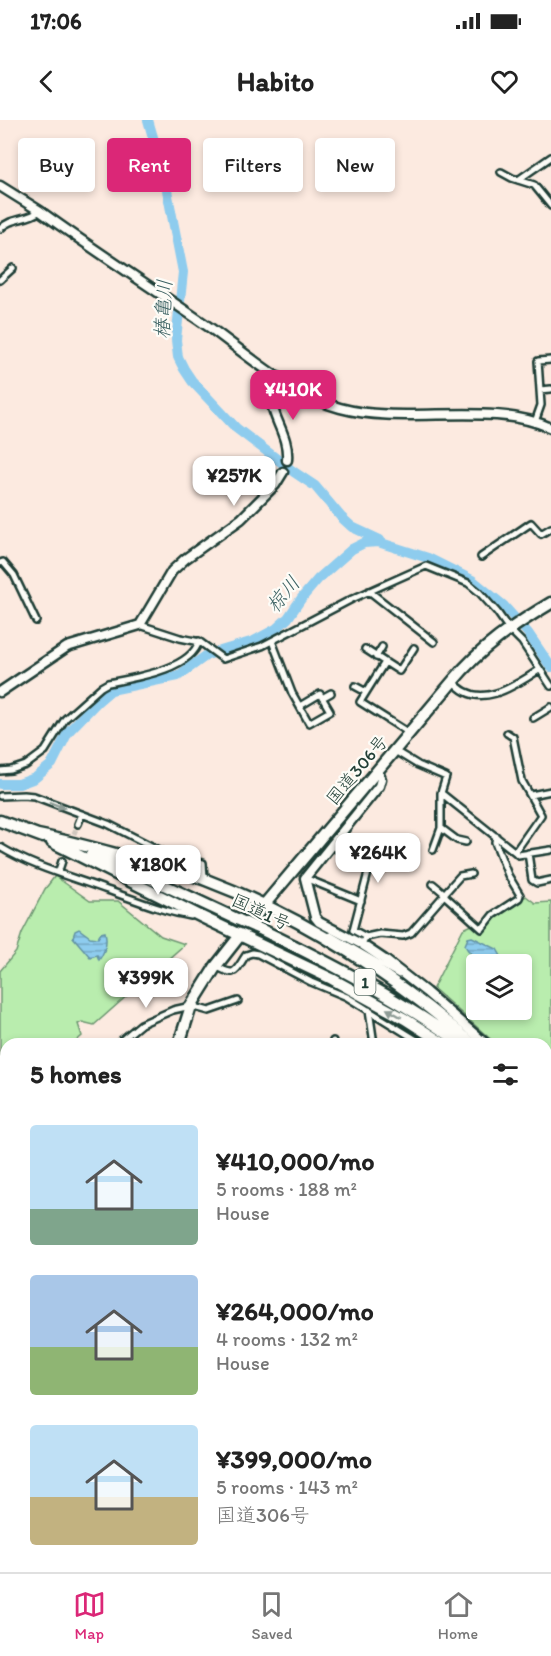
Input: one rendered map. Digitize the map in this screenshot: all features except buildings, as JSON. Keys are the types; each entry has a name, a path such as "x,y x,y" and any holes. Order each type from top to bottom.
{"highway":[{"name":"国道306号","path":"181,1038 191,1005 216,966 264,905 453,681 474,657 509,629 551,603"},
{"name":"国道1号","path":"0,821 136,872 262,930 366,982 453,1038"},
{"path":"38,835 183,871 264,905 311,930 408,992 466,1038"},
{"path":"38,835 332,979 435,1038"}],"street":[{"path":"518,180 551,156"},
{"path":"501,172 534,184 551,206"},
{"path":"0,186 40,211 278,376 320,402 359,412 387,415 501,416 535,422 551,428"},
{"path":"0,229 10,221 33,217 40,211"},
{"path":"0,280 13,268"},
{"path":"535,422 541,405 538,361 551,360"},
{"path":"140,625 171,571 184,559 241,519 275,485 283,472 288,449 271,400 272,388 278,376"},
{"path":"540,390 551,389"},
{"path":"481,557 531,523 542,534 551,528"},
{"path":"0,563 3,562 14,575 36,621"},
{"path":"0,692 67,647 140,625 201,642 220,658 231,657 272,641 369,591 426,566 468,583 490,603 509,629 522,642 551,686"},
{"path":"369,591 434,642"},
{"path":"272,641 292,693 309,723 330,711 320,694 300,706"},
{"path":"0,771 26,765 45,752 65,719 101,687 171,668 194,651 201,642"},
{"path":"376,657 382,647"},
{"path":"365,649 399,671 414,648"},
{"path":"385,662 360,702 409,733"},
{"path":"453,681 457,686 469,692 493,695 509,689 539,670"},
{"path":"355,686 366,692"},
{"path":"322,698 331,693"},
{"path":"533,718 551,707"},
{"path":"507,733 513,737 522,782 541,815 515,852"},
{"path":"395,751 418,765 446,777 441,793 441,828 433,850"},
{"path":"304,878 378,786 381,779 378,772"},
{"path":"531,795 551,791"},
{"path":"441,793 518,855 551,850"},
{"path":"0,796 34,796 108,824 167,854 203,864 204,879"},
{"path":"78,824 82,814"},
{"path":"441,828 457,840 466,842"},
{"path":"433,884 482,928 493,915 519,898 520,895 508,875 495,842 496,836"},
{"path":"331,845 345,855 370,865 353,930 385,960 479,1038"},
{"path":"0,847 58,873 165,911 202,917"},
{"path":"528,854 532,879 537,883 551,880"},
{"path":"58,873 62,861"},
{"path":"304,878 315,917 319,922 364,941 380,934 403,936 411,933 460,876 471,874"},
{"path":"304,878 362,901"},
{"path":"311,930 330,935 349,944 426,992"},
{"path":"216,966 227,972 234,972 241,966 246,956 252,953 258,954 310,982 347,998 413,1038"},
{"path":"124,1038 141,1024 173,1010 191,1005 209,1011 238,1001"},
{"path":"369,1010 373,1038"}],"green space":[{"path":"55,876 90,901 118,901 161,936 185,944 94,1025 82,1022 78,1024 82,1036 80,1038 0,1038 0,971 16,952 22,933 45,889"},
{"path":"526,896 535,903 551,902 551,1038 489,1038 469,1020 532,1020 532,954 466,954 466,1017 433,988 463,929 472,925 482,925"}],"water":[{"path":"79,929 90,937 98,938 101,933 105,932 105,948 99,960 97,955 90,957 73,937 75,931"},
{"path":"472,937 497,949 500,954 471,954 465,945 468,938"}],"waterway":[{"name":"椿亀川","path":"148,120 164,175 183,272 176,340 178,357 184,369 192,381 236,428 315,486 352,527 380,540"},
{"name":"椋川","path":"0,784 19,784 35,778 52,764 68,732 111,690 178,676 207,655 254,641 276,629 288,618 318,579 352,549 364,543 378,542 428,558 472,580 504,606 528,633 551,667"}],"tunnel":[{"path":"71,841 78,824"}]}
